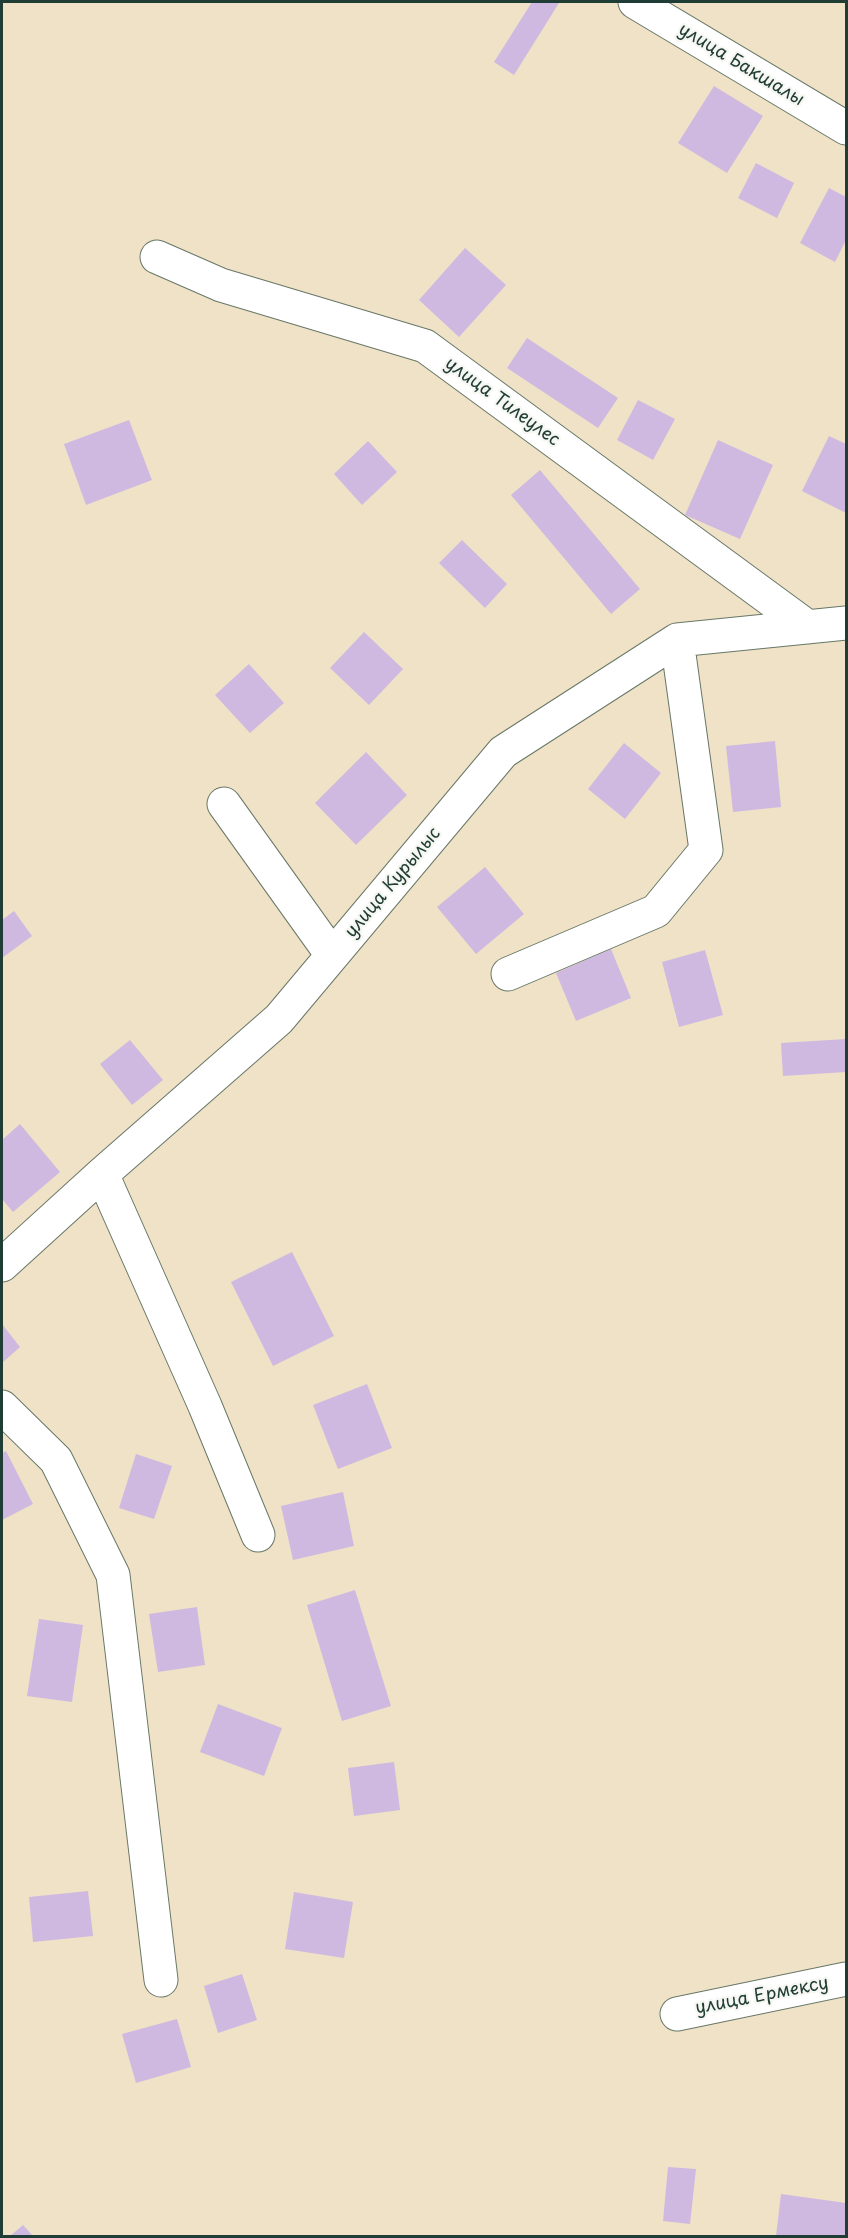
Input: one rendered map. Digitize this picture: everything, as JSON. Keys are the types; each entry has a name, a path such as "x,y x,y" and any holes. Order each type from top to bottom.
{"street":[{"name":"улица Бакшалы","path":"635,2 846,128"},
{"name":"улица Тилеулес","path":"157,257 221,285 425,346 808,627"},
{"name":"улица Курылыс","path":"2,1265 279,1019 503,752 678,640 846,623"},
{"path":"508,974 656,911 706,850 678,640"},
{"path":"225,804 332,955"},
{"path":"102,1174 205,1406 258,1535"},
{"path":"2,1407 56,1460 113,1575 161,1980"},
{"name":"улица Ермексу","path":"677,2014 846,1979"}],"building":[{"path":"532,2 559,3 514,75 494,62"},
{"path":"714,86 763,116 727,173 678,143"},
{"path":"756,163 794,183 777,218 738,198"},
{"path":"829,188 846,197 846,240 835,262 800,243"},
{"path":"465,248 506,285 459,337 419,300"},
{"path":"527,338 618,398 598,428 507,368"},
{"path":"638,400 675,419 653,460 617,440"},
{"path":"129,420 152,480 86,505 64,444"},
{"path":"829,436 846,444 846,513 802,491"},
{"path":"718,440 773,465 740,539 685,515"},
{"path":"368,441 397,472 362,505 334,474"},
{"path":"540,470 640,589 611,614 511,495"},
{"path":"462,540 507,584 485,608 439,563"},
{"path":"364,632 403,669 369,705 330,668"},
{"path":"249,664 284,703 250,733 215,695"},
{"path":"775,741 781,807 733,812 726,746"},
{"path":"624,743 661,773 625,819 588,789"},
{"path":"366,752 407,795 356,845 315,803"},
{"path":"485,867 524,914 476,954 437,907"},
{"path":"14,911 32,936 2,958 2,920"},
{"path":"611,949 631,998 576,1021 556,973"},
{"path":"705,950 723,1015 679,1027 662,962"},
{"path":"846,1039 846,1072 783,1076 781,1043"},
{"path":"130,1040 163,1080 132,1105 100,1064"},
{"path":"20,1124 60,1172 13,1212 2,1199 2,1140"},
{"path":"292,1252 334,1336 273,1366 231,1282"},
{"path":"2,1324 20,1347 2,1363"},
{"path":"367,1384 392,1448 338,1469 313,1405"},
{"path":"6,1451 33,1504 2,1520 2,1453"},
{"path":"136,1454 172,1466 154,1519 119,1508"},
{"path":"343,1492 354,1546 293,1560 281,1506"},
{"path":"355,1590 391,1706 342,1721 307,1605"},
{"path":"197,1607 205,1665 158,1672 149,1614"},
{"path":"39,1619 83,1625 72,1702 27,1696"},
{"path":"218,1704 282,1728 264,1776 200,1752"},
{"path":"394,1762 400,1810 354,1816 348,1768"},
{"path":"88,1891 93,1936 33,1942 29,1897"},
{"path":"294,1892 353,1902 344,1958 285,1949"},
{"path":"242,1974 257,2020 218,2033 204,1986"},
{"path":"177,2019 191,2067 136,2083 122,2034"},
{"path":"668,2167 696,2169 690,2224 663,2221"},
{"path":"781,2194 846,2203 846,2236 776,2236"},
{"path":"23,2225 33,2236 10,2236"}]}
